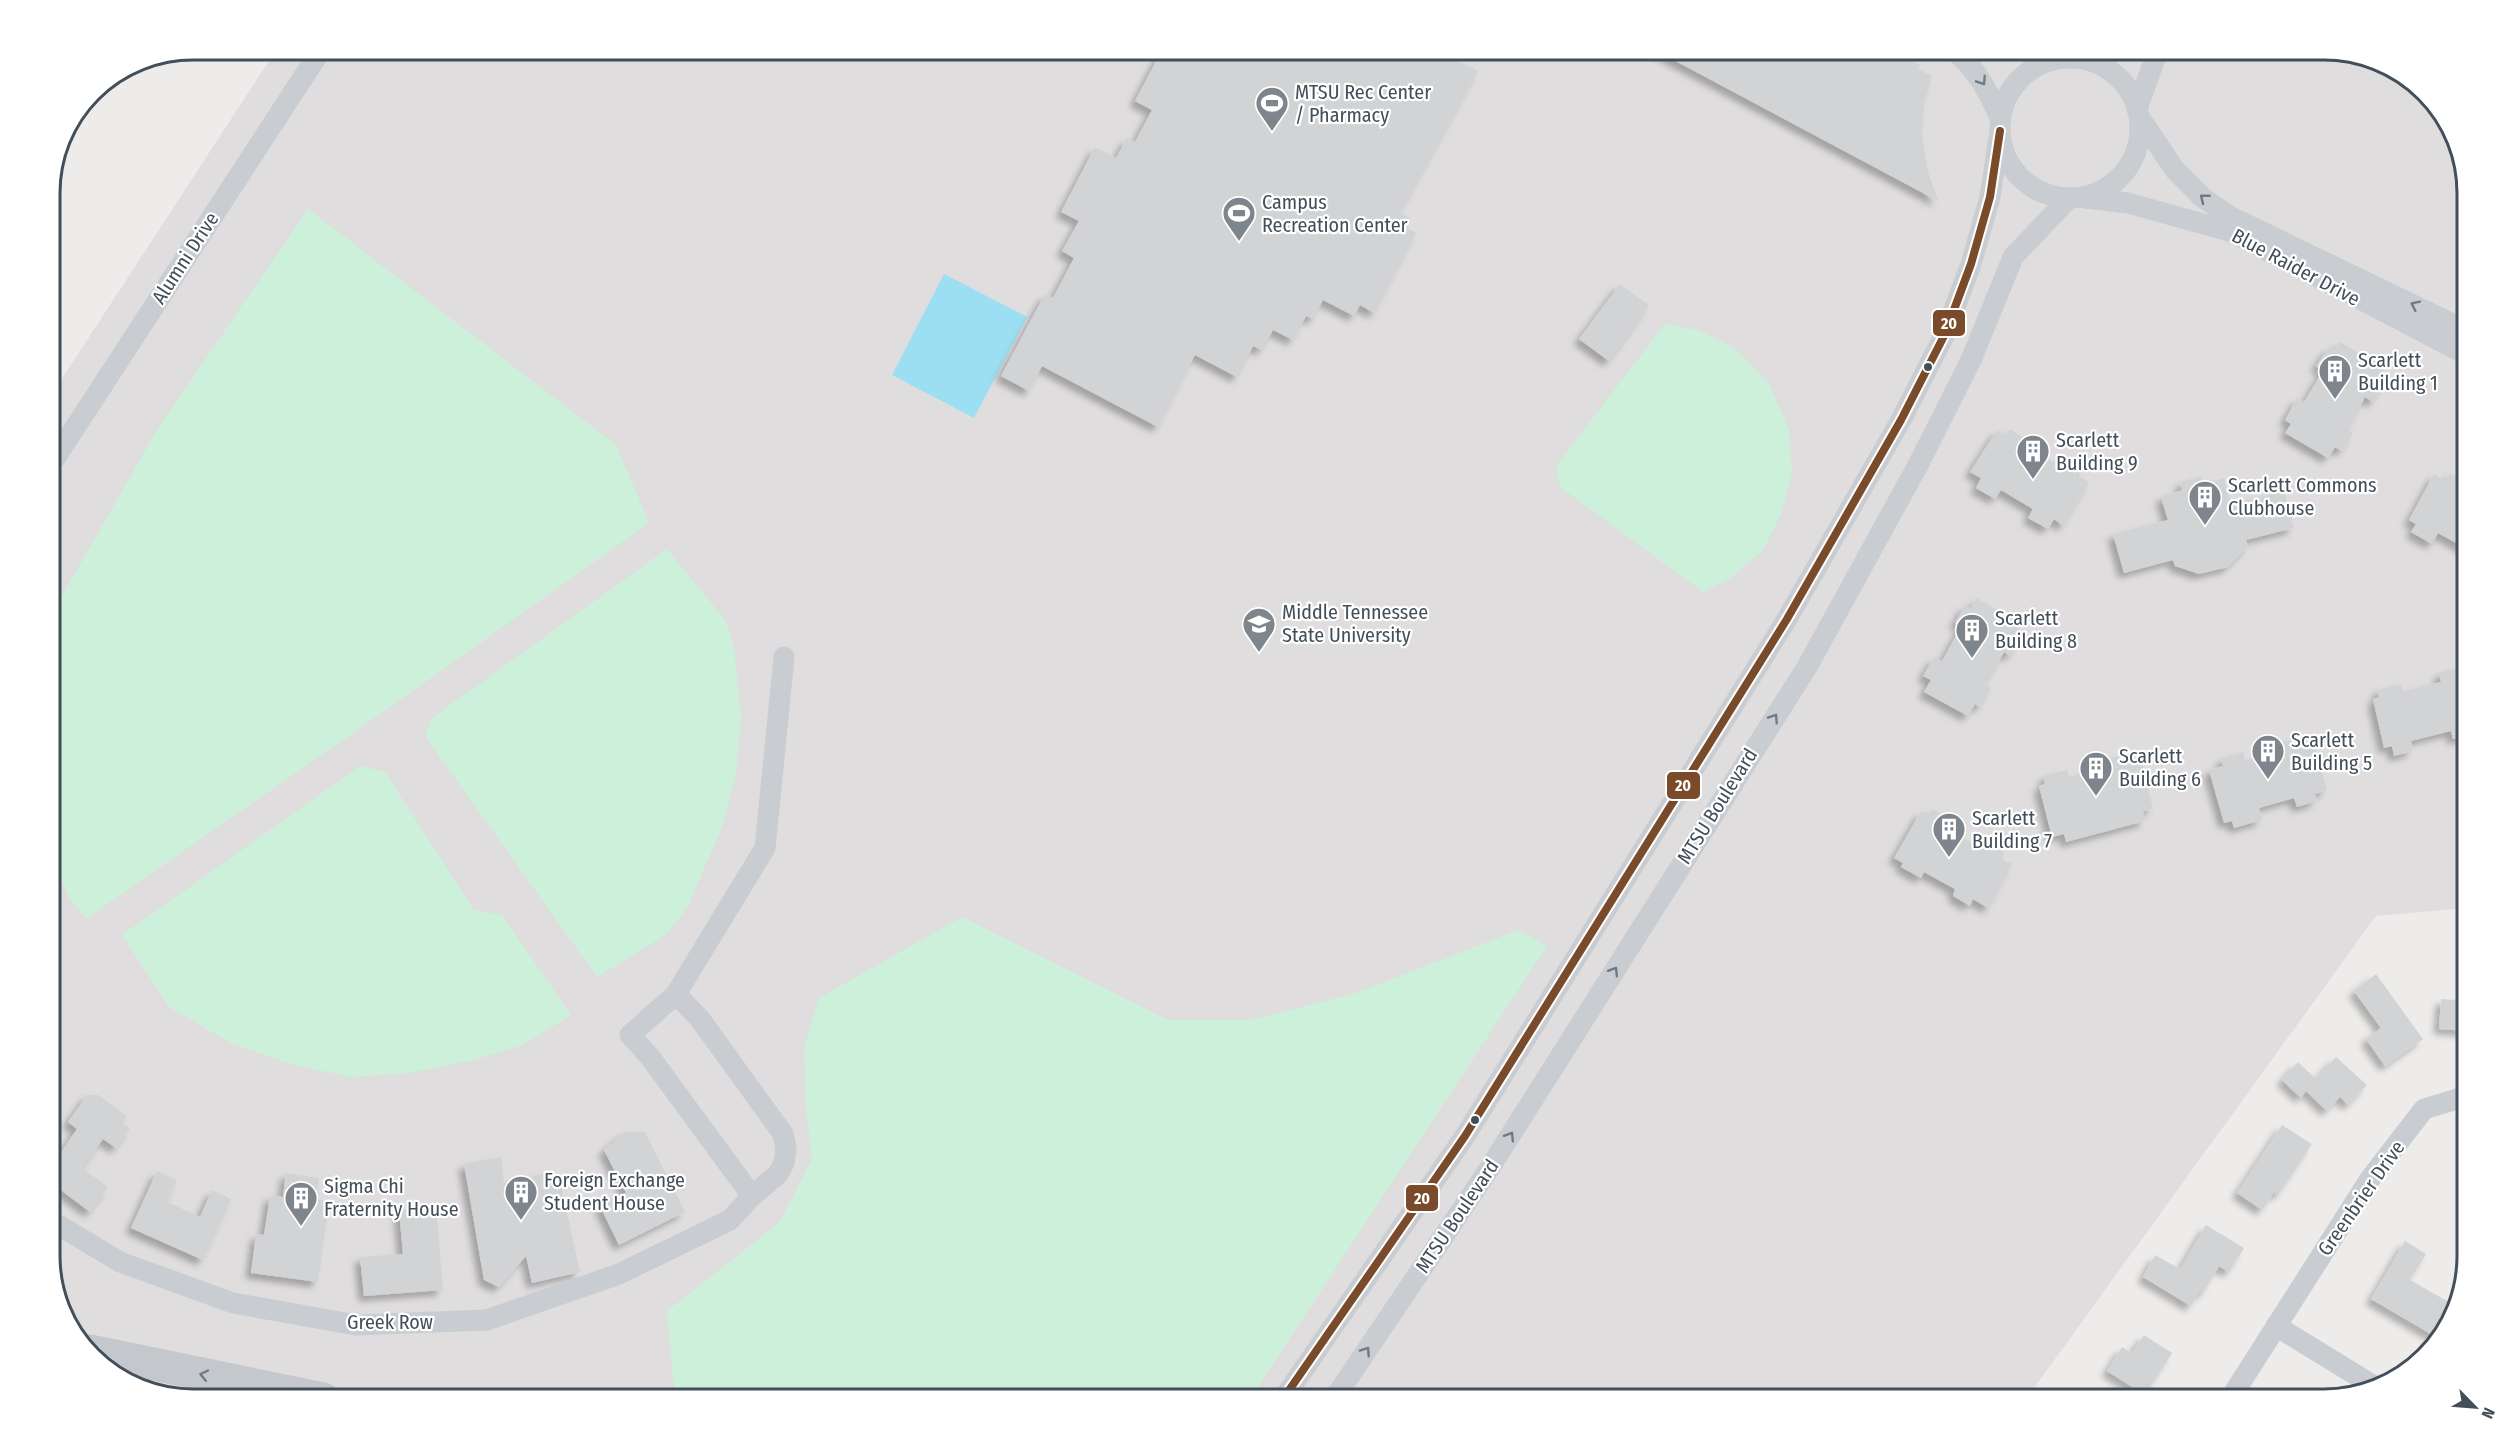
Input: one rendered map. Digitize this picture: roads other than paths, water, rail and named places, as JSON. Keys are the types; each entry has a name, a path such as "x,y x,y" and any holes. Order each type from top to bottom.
{"main road":[{"path":"103,1354 271,1389"}],"street":[{"name":"Alumni Drive","path":"60,451 314,60"},
{"path":"1966,60 1972,65 1988,91 2001,125 2005,155 2017,174 2035,189 2057,198 2075,198 2102,192 2120,179 2133,161 2140,140 2139,113 2134,98 2122,81 2106,68 2087,60"},
{"path":"2001,125 2007,98 2017,83 2030,71 2057,60"},
{"path":"2139,113 2155,60"},
{"name":"Blue Raider Drive","path":"2139,113 2175,170 2202,197 2229,216 2457,326"},
{"name":"MTSU Boulevard","path":"1291,1389 1465,1136 1787,619 1901,420 1945,334 1971,264 1990,197 2001,125"},
{"name":"MTSU Boulevard","path":"1341,1389 1489,1169 1807,667 1918,465 1971,360 1974,346 2013,257 2075,198"},
{"name":"Blue Raider Drive","path":"2075,198 2128,203 2232,232 2457,350"},
{"path":"676,994 700,1019 783,1134 786,1148 784,1163 778,1174 752,1196 650,1057 630,1035 676,994 765,848 784,657"},
{"name":"Greenbrier Drive","path":"2237,1389 2370,1179 2424,1109 2457,1099"},
{"name":"Greek Row","path":"60,1226 120,1262 233,1303 356,1326 487,1320 619,1274 730,1220 752,1196"},
{"path":"2276,1326 2367,1381"}],"water":[{"path":"944,274 1027,317 974,418 892,375"}],"place":[{"name":"MTSU Rec Center / Pharmacy","path":"1272,132"},
{"name":"Campus Recreation Center","path":"1239,242"},
{"name":"Scarlett Building 1","path":"2335,400"},
{"name":"Scarlett Building 9","path":"2033,480"},
{"name":"Scarlett Commons Clubhouse","path":"2205,526"},
{"name":"Middle Tennessee State University","path":"1259,653"},
{"name":"Scarlett Building 8","path":"1972,659"},
{"name":"Scarlett Building 5","path":"2268,780"},
{"name":"Scarlett Building 6","path":"2096,797"},
{"name":"Scarlett Building 7","path":"1949,858"},
{"name":"Foreign Exchange Student House","path":"521,1221"},
{"name":"Sigma Chi Fraternity House","path":"301,1227"}]}
